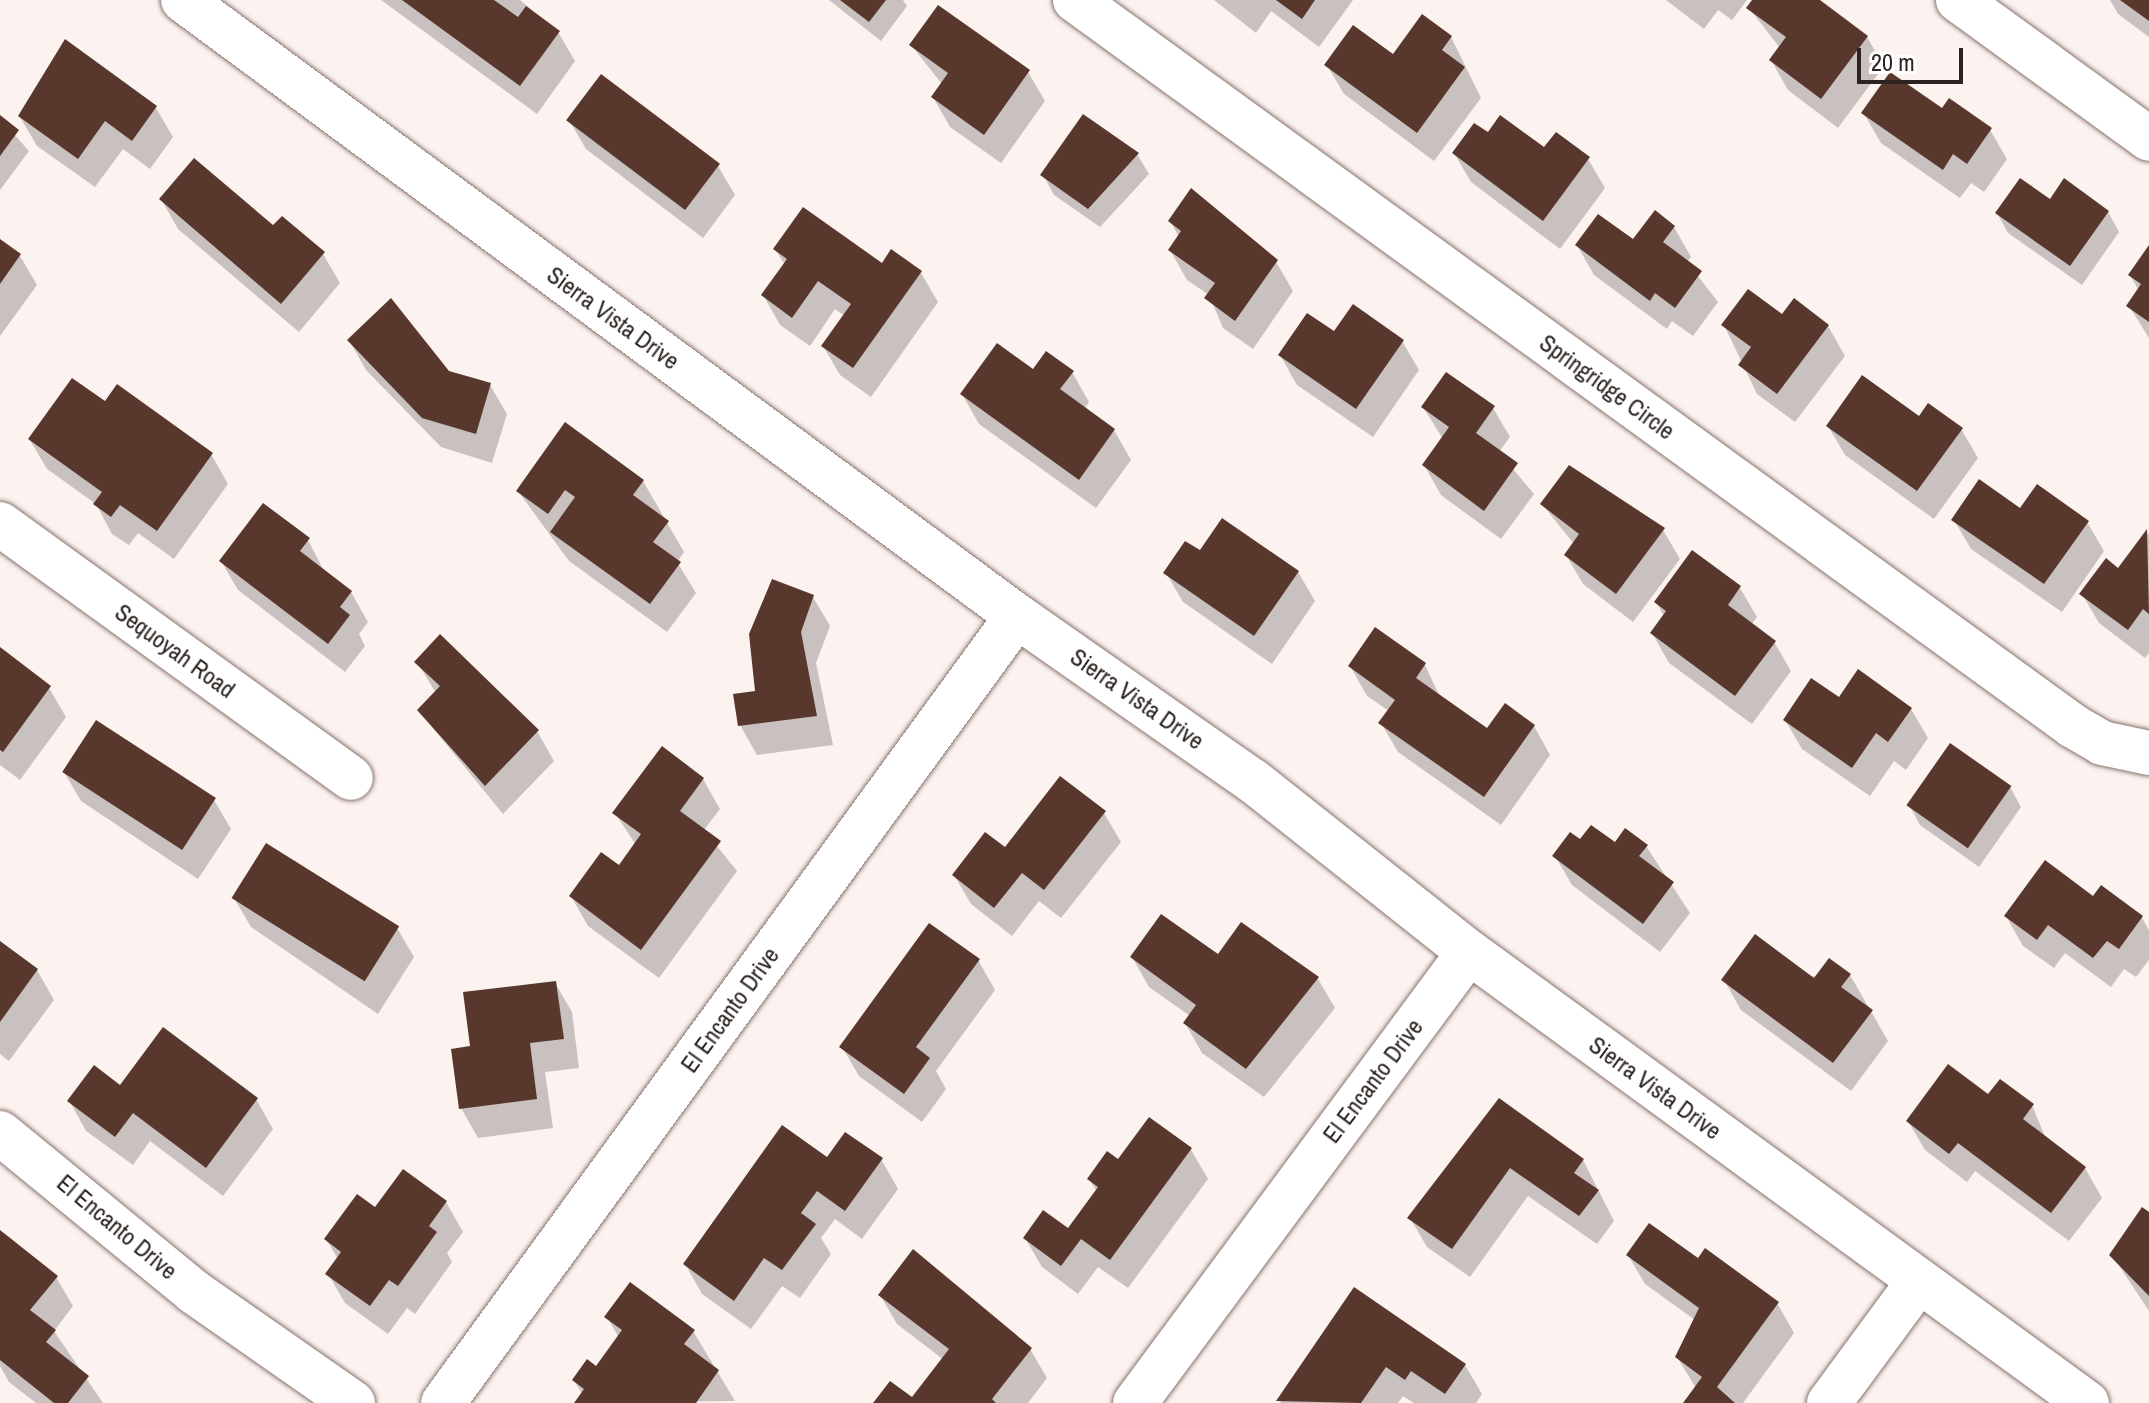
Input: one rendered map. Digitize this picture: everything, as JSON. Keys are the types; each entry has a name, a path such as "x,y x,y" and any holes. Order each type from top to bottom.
{"street":[{"name":"Sierra Vista Drive","path":"183,0 1017,616 1253,781 1469,952 2087,1403"},
{"name":"Springridge Circle","path":"1075,0 2073,726 2102,743 2149,753"},
{"path":"1958,0 2149,139"},
{"name":"Sequoyah Road","path":"0,524 351,778"},
{"name":"El Encanto Drive","path":"443,1403 1017,616"},
{"name":"El Encanto Drive","path":"1135,1403 1469,952"},
{"name":"El Encanto Drive","path":"0,1133 194,1292 353,1403"},
{"path":"1829,1403 1919,1281"}],"building":[{"path":"402,0 494,0 518,17 526,6 560,31 520,86"},
{"path":"840,0 886,0 869,22"},
{"path":"1276,0 1315,0 1302,19"},
{"path":"1752,0 1820,0 1868,36 1821,99 1769,60 1786,37 1746,8"},
{"path":"2120,0 2149,0 2149,21"},
{"path":"938,5 1030,70 984,135 931,97 948,73 909,45"},
{"path":"1422,14 1452,36 1442,50 1465,67 1417,133 1324,65 1353,25 1393,54"},
{"path":"65,39 157,106 132,141 105,121 78,159 18,116"},
{"path":"1890,72 1942,108 1949,98 1992,128 1967,164 1953,154 1943,170 1861,113"},
{"path":"601,74 720,164 685,210 566,120"},
{"path":"1083,114 1139,153 1088,209 1040,175"},
{"path":"0,115 19,130 0,156"},
{"path":"1500,115 1544,147 1556,132 1590,157 1543,221 1452,153 1474,123 1488,132"},
{"path":"194,158 273,225 282,216 325,252 281,304 159,199"},
{"path":"2020,178 2050,199 2064,178 2109,211 2070,266 1995,213"},
{"path":"1191,188 1278,260 1235,321 1204,298 1215,283 1168,250 1181,231 1168,221"},
{"path":"803,207 882,263 891,249 922,271 853,368 821,346 851,304 818,281 792,318 761,295 787,259 773,249"},
{"path":"1655,210 1675,226 1663,242 1702,271 1675,308 1655,293 1650,301 1575,245 1598,214 1633,239"},
{"path":"0,239 21,254 0,284"},
{"path":"2149,245 2149,322 2126,306 2141,284 2128,275"},
{"path":"1748,289 1782,314 1794,298 1829,325 1777,394 1738,365 1751,347 1721,325"},
{"path":"391,298 449,371 491,383 476,434 422,418 347,340"},
{"path":"1353,304 1404,340 1356,409 1278,355 1307,313 1334,331"},
{"path":"997,343 1033,369 1046,351 1074,371 1060,389 1115,429 1079,480 960,394"},
{"path":"1446,372 1495,406 1476,433 1518,463 1484,511 1422,465 1449,427 1421,407"},
{"path":"1862,375 1919,416 1928,403 1963,428 1917,491 1826,426"},
{"path":"72,378 105,401 117,384 213,453 157,531 120,505 111,517 93,504 102,492 28,439"},
{"path":"565,422 644,480 633,495 669,521 653,542 681,562 650,604 550,532 575,497 565,490 548,514 516,491"},
{"path":"1569,465 1665,528 1616,594 1564,555 1579,534 1540,504"},
{"path":"1979,479 2020,508 2037,484 2089,521 2044,584 1951,520"},
{"path":"263,503 310,538 300,551 352,591 340,607 350,615 328,644 219,561"},
{"path":"1222,518 1299,571 1254,636 1163,573 1185,541 1200,550"},
{"path":"2147,529 2149,614 2143,609 2128,630 2079,594 2106,558 2118,568"},
{"path":"1692,550 1741,586 1728,605 1776,641 1735,696 1650,633 1666,611 1654,602"},
{"path":"772,579 814,595 801,632 817,716 738,726 733,694 755,691 749,634"},
{"path":"1375,627 1426,663 1416,678 1487,728 1505,703 1535,725 1484,797 1378,723 1395,700 1348,666"},
{"path":"440,634 539,730 485,786 417,710 440,686 414,662"},
{"path":"0,647 51,686 3,752 0,750"},
{"path":"1858,669 1912,708 1888,742 1876,733 1852,768 1783,720 1811,678 1839,697"},
{"path":"96,720 216,798 182,850 62,772"},
{"path":"1950,743 2011,786 1968,848 1906,805"},
{"path":"662,746 704,778 680,811 721,841 641,950 569,896 601,852 619,865 641,834 612,813"},
{"path":"1060,776 1106,811 1044,890 1022,873 994,908 952,875 985,832 1005,847"},
{"path":"1591,825 1615,842 1625,828 1648,845 1639,856 1674,882 1643,924 1552,856 1570,832 1580,839"},
{"path":"266,843 399,926 365,981 232,898"},
{"path":"2045,860 2093,896 2101,885 2143,916 2119,949 2107,941 2093,958 2048,925 2037,940 2004,916"},
{"path":"1161,914 1218,954 1241,922 1319,977 1246,1069 1183,1023 1196,1005 1130,957"},
{"path":"929,923 980,959 916,1047 930,1058 904,1094 839,1047"},
{"path":"1755,934 1814,978 1829,958 1851,974 1841,987 1873,1010 1833,1063 1721,980"},
{"path":"0,941 38,969 0,1022"},
{"path":"556,981 564,1039 530,1043 537,1099 459,1109 451,1049 470,1046 463,992"},
{"path":"163,1027 258,1098 206,1168 133,1113 115,1137 67,1101 94,1065 120,1085"},
{"path":"1948,1064 1988,1094 2000,1079 2034,1104 2023,1119 2086,1167 2051,1213 1958,1143 1949,1154 1906,1121"},
{"path":"1499,1098 1584,1159 1574,1173 1599,1190 1579,1216 1510,1168 1452,1249 1407,1218"},
{"path":"1149,1117 1192,1148 1110,1260 1081,1239 1061,1266 1023,1238 1043,1210 1068,1228 1098,1187 1087,1179 1107,1151 1118,1159"},
{"path":"782,1125 827,1157 845,1132 883,1158 845,1211 817,1191 801,1213 816,1224 782,1270 764,1258 734,1301 683,1264"},
{"path":"403,1169 447,1201 429,1226 437,1232 398,1286 389,1280 370,1306 325,1274 341,1252 324,1239 357,1194 375,1207"},
{"path":"2142,1207 2149,1212 2149,1296 2109,1255"},
{"path":"1649,1223 1698,1258 1705,1248 1779,1302 1717,1387 1735,1403 1683,1403 1702,1377 1675,1357 1699,1308 1626,1255"},
{"path":"0,1230 58,1276 30,1310 56,1330 46,1342 89,1376 68,1403 54,1403 0,1360"},
{"path":"913,1249 1032,1348 992,1399 996,1403 873,1403 890,1381 912,1397 949,1349 878,1295"},
{"path":"630,1282 695,1330 684,1344 719,1370 696,1403 574,1403 584,1389 572,1380 587,1359 596,1366 622,1330 604,1317"},
{"path":"1354,1287 1466,1364 1445,1394 1411,1371 1405,1380 1386,1367 1361,1403 1276,1401"}]}
